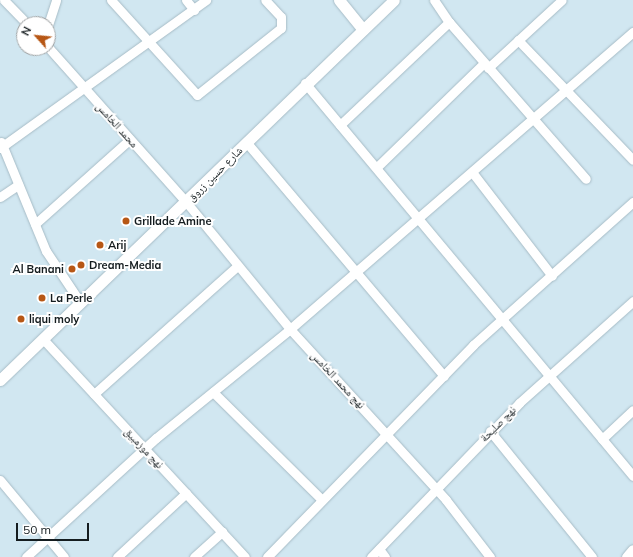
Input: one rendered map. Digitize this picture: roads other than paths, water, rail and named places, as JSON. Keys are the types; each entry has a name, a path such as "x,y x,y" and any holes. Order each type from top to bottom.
{"street":[{"path":"4,0 19,16"},
{"path":"51,16 56,0"},
{"path":"111,0 150,43 191,92 199,94 281,28 281,17 265,0"},
{"path":"186,0 194,10"},
{"path":"80,302 46,252 1,145 150,43 206,0"},
{"path":"339,0 363,30"},
{"name":"شارع حسين زروق","path":"0,380 80,302 187,203 305,83 394,0"},
{"path":"434,0 449,22 586,179"},
{"path":"377,167 486,65 518,40 562,0"},
{"path":"340,125 449,22"},
{"path":"26,557 145,448 290,329 357,269 534,120 633,32"},
{"path":"518,40 633,160"},
{"name":"محمد الخامس","path":"56,56 187,203"},
{"path":"305,83 419,216 503,321 633,476"},
{"path":"35,224 130,139"},
{"path":"246,143 357,269 444,376"},
{"path":"472,172 552,276"},
{"path":"0,197 18,185"},
{"path":"267,557 444,376 633,202"},
{"name":"نهج محمد الخامس","path":"187,203 290,329 435,487 490,557"},
{"path":"94,394 237,266"},
{"name":"نهج صليحة","path":"371,557 435,487 490,431 548,375 633,302"},
{"name":"نهج موزمبيق","path":"43,339 245,557"},
{"path":"213,392 322,500"},
{"path":"602,439 633,410"},
{"path":"490,431 592,557"},
{"path":"2,486 64,557"},
{"path":"117,557 186,493"},
{"path":"194,557 222,532"},
{"path":"379,549 385,557"},
{"path":"627,557 633,550"}],"place":[{"name":"Grillade Amine","path":"126,221"},
{"name":"Arij","path":"100,245"},
{"name":"Dream-Media","path":"81,265"},
{"name":"Al Banani","path":"72,269"},
{"name":"La Perle","path":"42,298"},
{"name":"liqui moly","path":"21,319"}]}
